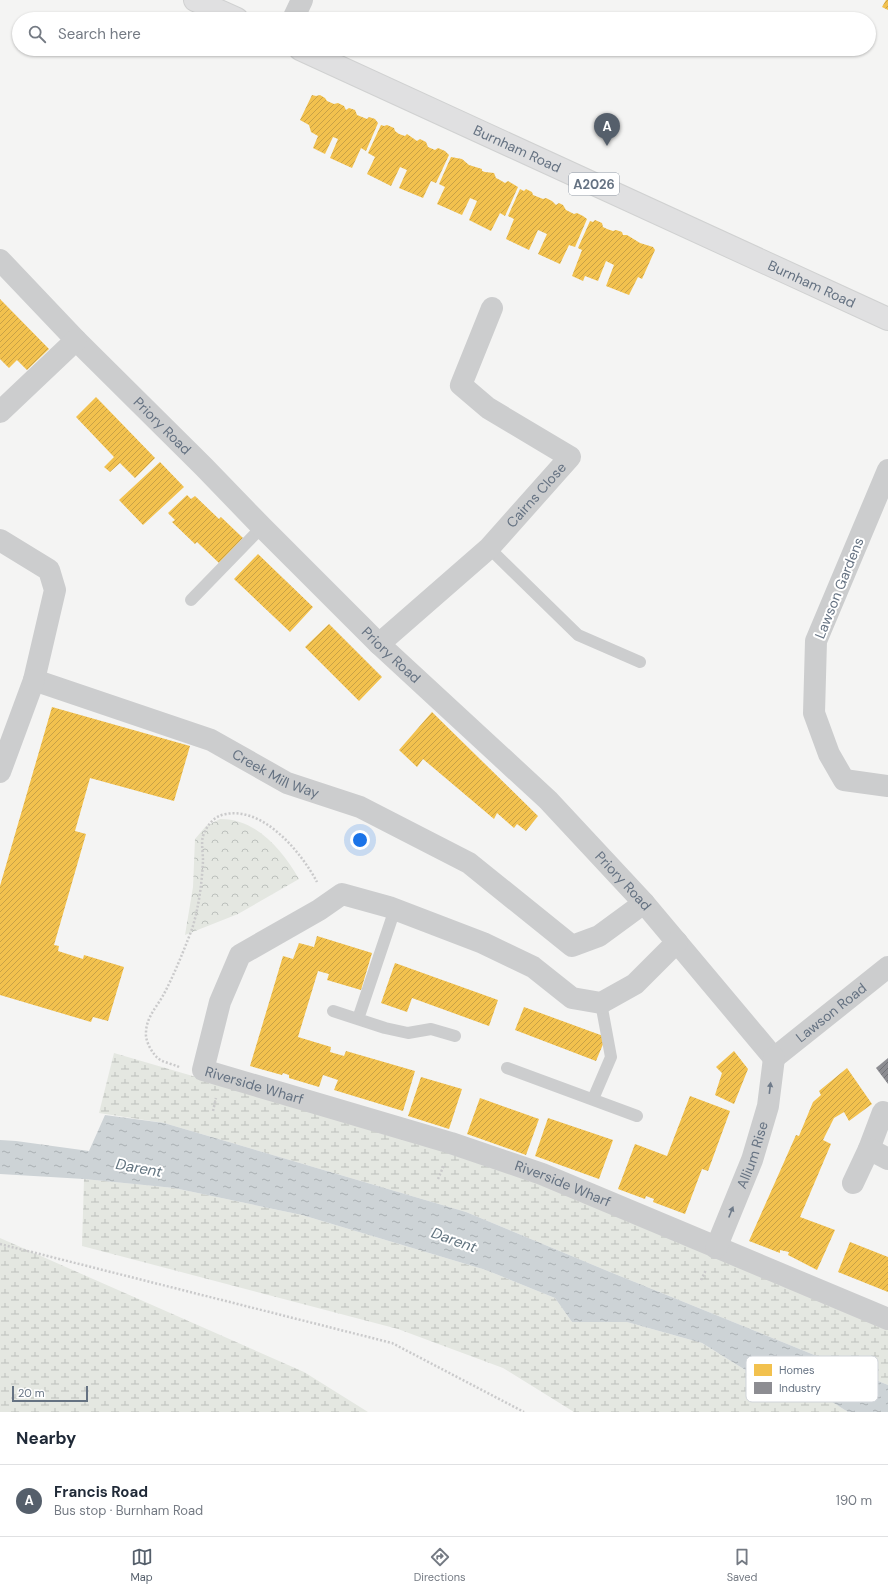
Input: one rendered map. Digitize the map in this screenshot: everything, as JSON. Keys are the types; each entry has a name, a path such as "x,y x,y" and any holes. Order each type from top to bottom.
{"main road":[{"path":"195,0 221,12"},
{"name":"Burnham Road","path":"315,56 888,319"}],"street":[{"path":"296,12 302,0"},
{"name":"Priory Road","path":"0,260 76,340 379,644 548,800 644,903 774,1058"},
{"name":"Cairns Close","path":"379,644 489,548 570,457 488,408 461,385 492,308"},
{"path":"0,412 76,340"},
{"name":"Lawson Gardens","path":"888,470 816,641 814,713 829,754 844,780 888,786"},
{"path":"0,540 50,570 55,590 34,680 0,772"},
{"name":"Creek Mill Way","path":"34,680 211,740 287,783 360,807 469,863 572,946 599,936 644,903"},
{"name":"Riverside Wharf","path":"601,1003 572,998 533,967 483,942 395,909 342,894 328,902 319,910 240,954 220,1002 203,1070 451,1143 542,1174 888,1319"},
{"path":"601,1003 635,984 677,942"},
{"name":"Lawson Road","path":"774,1058 888,967"},
{"name":"Allium Rise","path":"716,1248 752,1160 768,1106 774,1058"},
{"path":"853,1183 878,1154 883,1112"}],"lane":[{"path":"191,600 262,527"},
{"path":"489,548 578,635 640,662"},
{"path":"358,1019 395,909"},
{"path":"593,1099 611,1057 601,1003"},
{"path":"333,1011 408,1033 431,1029 456,1036"},
{"path":"507,1068 637,1116"}],"path":[{"path":"203,1070 188,1070 159,1059 151,1048 145,1035 148,1021 165,992 180,961 192,926 200,896 203,861 202,837 209,823 221,815 232,813 248,815 270,825 290,844 309,868 328,902"},
{"path":"0,1244 392,1343 524,1412"}],"green space":[{"path":"220,819 233,820 257,830 276,847 299,879 238,914 185,935 193,887 195,839 206,826"},
{"path":"114,1053 453,1152 570,1196 888,1328 888,1385 878,1381 878,1356 817,1356 466,1212 164,1123 99,1113"},
{"path":"84,1179 174,1188 302,1215 486,1270 555,1298 572,1322 627,1322 702,1343 746,1370 746,1402 832,1402 848,1412 574,1412 503,1368 398,1329 82,1246"},
{"path":"0,1238 304,1372 368,1412 0,1412"}],"water":[{"name":"Darent","path":"105,1115 164,1123 466,1212 817,1356 746,1356 746,1370 702,1343 627,1322 572,1322 555,1298 486,1270 302,1215 174,1188 84,1179 0,1174 0,1140 89,1151"},
{"path":"878,1381 888,1385 888,1412 848,1412 832,1402 878,1402"}],"building: Homes":[{"path":"886,0 888,0 888,10 882,7"},
{"path":"312,95 320,95 327,101 334,104 338,103 344,106 346,110 349,108 355,110 357,115 367,119 369,117 375,119 378,123 366,151 361,148 352,168 330,158 338,139 333,137 325,154 313,148 318,136 311,132 309,125 300,120"},
{"path":"381,125 387,125 394,128 399,134 405,136 407,134 417,141 420,139 426,142 428,147 435,150 438,148 445,151 449,155 436,183 431,181 423,198 399,188 407,170 400,167 391,186 367,174 375,157 368,153"},
{"path":"451,157 462,159 469,165 482,169 482,171 494,173 496,178 505,183 508,181 518,187 505,216 500,213 491,231 469,220 477,201 470,198 462,215 437,204 445,187 439,184"},
{"path":"520,189 524,191 526,189 532,192 533,195 543,199 546,198 556,205 559,203 563,205 566,210 574,214 577,213 587,219 575,247 569,245 560,264 538,254 547,234 538,230 529,250 506,239 514,219 508,216"},
{"path":"595,220 602,223 603,227 607,229 622,232 623,235 627,235 640,243 653,247 655,250 642,279 638,277 629,295 606,286 614,265 606,261 598,281 585,276 583,281 572,276 582,250 578,248 590,221 593,222"},
{"path":"0,299 49,349 27,370 17,360 9,368 0,359"},
{"path":"96,397 155,458 135,478 120,463 110,472 104,467 114,457 76,417"},
{"path":"160,462 184,487 143,525 119,500"},
{"path":"187,495 191,499 195,496 219,519 221,517 243,538 219,563 197,542 195,544 172,522 175,520 168,513"},
{"path":"258,554 313,607 290,632 234,579"},
{"path":"329,624 382,677 359,701 305,647"},
{"path":"52,707 190,746 174,801 90,778 75,831 86,834 54,945 59,946 58,951 83,959 84,955 124,967 108,1021 93,1017 91,1022 0,995 0,886"},
{"path":"432,712 538,816 526,831 517,824 514,828 497,813 494,819 423,759 417,767 399,750"},
{"path":"317,936 372,953 361,990 327,980 329,974 318,971 298,1037 331,1047 330,1052 344,1056 346,1051 415,1071 403,1111 334,1090 338,1080 323,1075 319,1087 289,1078 289,1075 283,1073 282,1075 250,1066 283,956 293,959 299,943 314,947"},
{"path":"395,963 498,1000 489,1026 412,998 407,1012 381,1003"},
{"path":"524,1007 606,1037 596,1061 515,1030"},
{"path":"734,1051 748,1069 734,1104 715,1095 722,1073 716,1067"},
{"path":"847,1068 872,1104 849,1121 844,1112 834,1118 823,1140 831,1144 800,1217 835,1230 817,1270 788,1255 789,1252 780,1250 780,1253 749,1241 796,1135 799,1136 813,1102 821,1095 819,1091"},
{"path":"421,1077 462,1089 449,1129 408,1116"},
{"path":"690,1096 730,1111 708,1171 702,1169 685,1214 653,1202 654,1199 646,1196 645,1199 618,1189 635,1144 667,1156"},
{"path":"480,1098 539,1119 526,1155 467,1134"},
{"path":"548,1118 613,1140 599,1179 535,1156"},
{"path":"850,1242 888,1257 888,1292 838,1272"}],"building: Industry":[{"path":"888,1058 888,1084 876,1068"}],"place":[{"name":"Francis Road","path":"607,146"}]}
